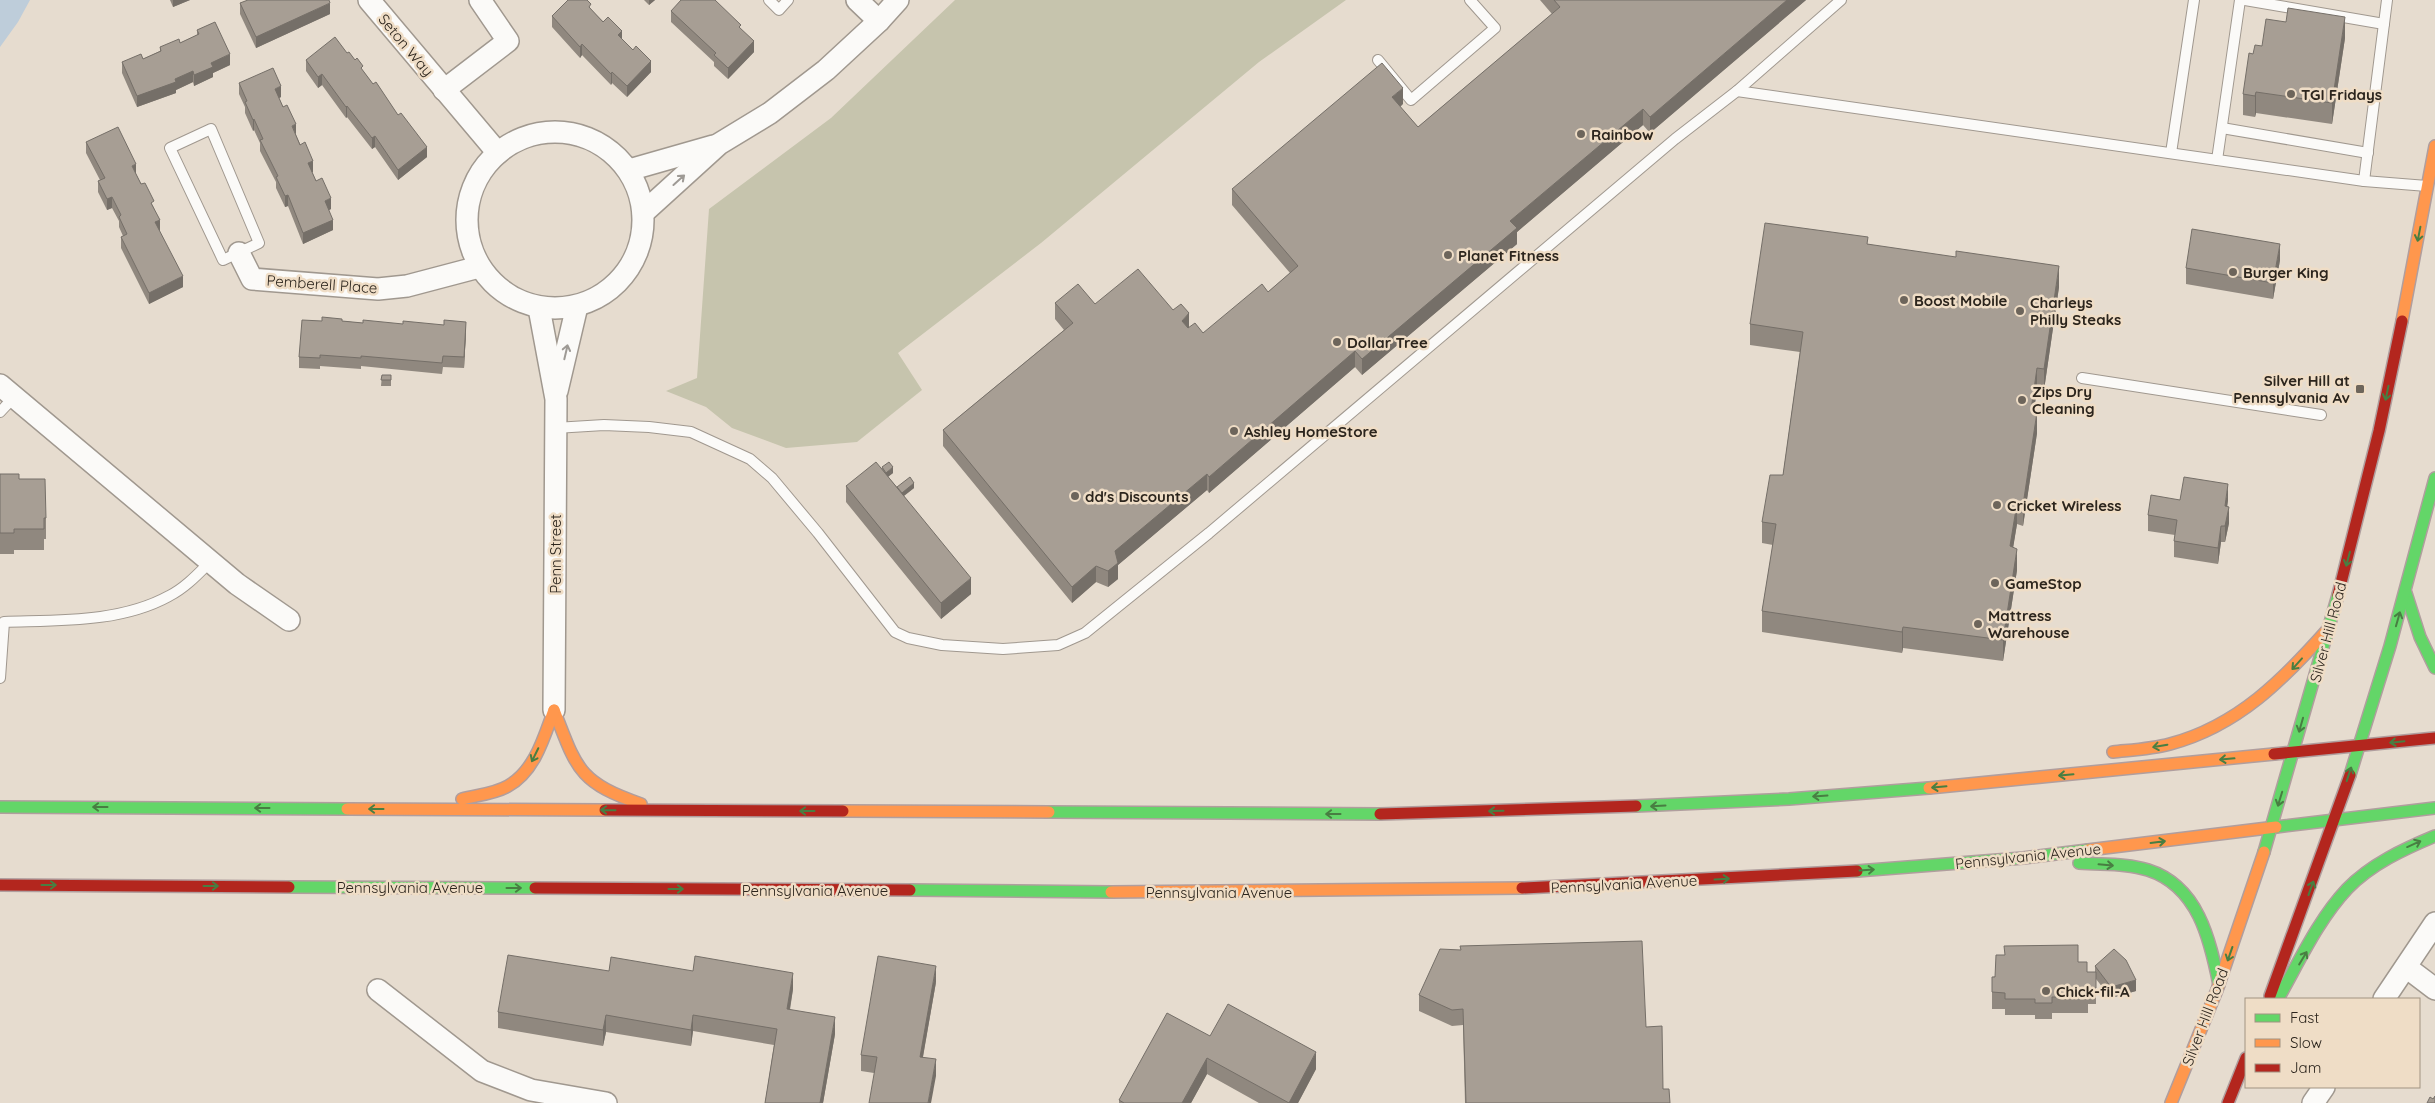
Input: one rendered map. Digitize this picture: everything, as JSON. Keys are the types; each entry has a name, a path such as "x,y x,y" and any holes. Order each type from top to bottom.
{"main road":[{"name":"Silver Hill Road","path":"2171,1103 2219,985 2271,828 2329,628 2375,452 2435,146"},
{"path":"2269,998 2334,820 2373,704 2406,593 2435,478"},
{"path":"2406,593 2420,637 2435,668"},
{"path":"2105,753 2149,748 2185,740 2240,714 2276,687 2329,628"},
{"path":"425,809 498,790 517,779 532,761 554,710"},
{"path":"554,710 578,764 590,780 607,791 656,810"},
{"path":"0,807 1384,814 1708,804 1987,782 2435,738"},
{"path":"1987,782 2060,763"},
{"name":"Pennsylvania Avenue","path":"0,885 1344,892 1656,883 1819,874 2023,858 2435,808"},
{"path":"2279,998 2327,917 2348,889 2392,856 2435,836"},
{"path":"2023,858 2148,870 2172,882 2189,898 2205,926 2212,947 2219,985"},
{"path":"2228,1103 2245,1060"}],"street":[{"name":"Seton Way","path":"368,0 498,153"},
{"name":"Seton Way","path":"444,90 508,41 480,0"},
{"path":"857,0 879,21"},
{"path":"643,213 719,144 777,108 826,70 879,21 898,0"},
{"path":"564,133 578,135 603,146 629,170 641,200 643,213 642,236 638,250 623,276 604,294 577,306 539,308 517,300 503,292 479,266 469,242 467,228 468,206 478,178 498,153 530,136 564,133"},
{"path":"629,170 719,144"},
{"name":"Pemberell Place","path":"239,253 252,279 378,289 407,286 479,266"},
{"name":"Penn Street","path":"554,710 556,399 577,306"},
{"name":"Penn Street","path":"539,308 556,399"},
{"path":"5,398 237,584 289,620"},
{"path":"2385,998 2435,923"},
{"path":"2406,967 2435,990"},
{"path":"378,990 482,1071 531,1090 606,1103"},
{"path":"2314,1103 2323,1088"}],"lane":[{"path":"768,0 779,10 788,0"},
{"path":"1378,60 1411,100 1495,28 1470,0"},
{"path":"555,428 604,425 649,427 692,432 750,459 772,478 818,533 895,632 908,638 942,645 1003,649 1058,645 1084,633 1209,533 1675,139 1737,91 1841,0"},
{"path":"2171,153 2194,0"},
{"path":"2218,160 2240,0"},
{"path":"2245,0 2384,24"},
{"path":"2364,181 2387,0"},
{"path":"1737,91 2364,181 2428,186"},
{"path":"2222,128 2368,153"},
{"path":"211,129 259,243 239,253 223,260 170,148 211,129"},
{"path":"2082,378 2321,415"},
{"path":"0,678 4,622 93,617 144,607 170,596 192,580 210,562"}],"shaded area":[{"path":"955,0 1346,0 1259,62 1041,243 898,353 922,390 857,442 786,448 732,428 706,407 666,391 697,378 709,209 831,118"}],"water":[{"path":"0,0 30,0 18,22 0,47"}],"building":[{"path":"248,0 329,0 330,3 256,37 240,3"},
{"path":"568,0 587,0 591,4 589,7 603,22 608,17 622,31 618,35 633,50 636,46 651,61 627,86 612,72 611,74 582,44 580,47 552,16"},
{"path":"681,0 715,0 741,25 739,27 754,41 728,68 714,55 716,53 671,11"},
{"path":"1554,0 1787,0 1650,117 1643,109 1510,221 1517,228 1362,359 1355,351 1209,477 1207,474 1115,551 1118,563 1108,571 1096,566 1072,587 943,430 1073,323 1055,303 1078,284 1095,304 1138,269 1173,310 1181,304 1189,313 1182,321 1188,328 1195,323 1203,333 1262,284 1268,292 1298,266 1232,189 1382,63 1403,88 1392,97 1418,127 1560,7"},
{"name":"TGI Fridays","path":"2288,8 2345,17 2332,103 2256,92 2255,96 2243,94 2249,53 2253,54 2255,45 2262,46 2266,19 2286,22"},
{"path":"215,22 230,54 211,63 213,67 194,75 193,71 175,79 176,82 137,96 122,62 141,54 143,59 161,51 160,47 179,39 180,43 199,34 197,30"},
{"path":"335,37 347,53 349,52 355,60 357,58 363,66 361,68 373,84 376,82 398,115 401,113 427,147 398,170 375,136 372,138 322,74 318,77 306,60"},
{"path":"273,68 281,86 275,89 283,107 287,105 296,124 292,126 300,145 305,142 313,161 308,163 316,181 322,178 331,198 325,201 333,220 303,233 288,195 285,196 276,177 278,176 260,140 263,139 245,102 247,101 239,83"},
{"path":"118,127 136,164 132,166 141,184 145,183 154,201 151,203 160,220 155,222 183,276 149,293 121,237 127,234 119,217 121,215 112,197 107,199 98,181 105,178 86,142"},
{"path":"1765,223 1868,237 1867,244 1956,257 1956,251 2059,266 2044,369 2037,368 2031,410 2037,412 2023,505 2017,503 2010,546 2017,549 2003,640 1903,627 1902,632 1762,611 1776,524 1762,522 1770,475 1783,475 1803,332 1750,324"},
{"path":"2192,229 2280,244 2273,283 2186,268"},
{"path":"322,317 363,323 363,320 403,324 403,321 444,325 444,320 466,322 464,357 443,356 442,363 361,356 361,358 320,355 320,358 299,357 302,320 322,321"},
{"path":"382,375 391,375 391,380 381,380"},
{"path":"876,462 971,578 941,603 846,486"},
{"path":"889,462 893,467 886,473 882,467"},
{"path":"0,474 19,474 19,479 45,479 46,518 44,518 44,529 14,529 14,533 0,533"},
{"path":"910,477 914,483 902,493 897,487"},
{"path":"2184,477 2228,484 2225,506 2229,507 2225,526 2221,526 2218,548 2174,541 2177,520 2148,515 2151,495 2180,500"},
{"path":"1642,941 1646,1027 1662,1026 1663,1089 1669,1089 1670,1103 1466,1103 1463,1009 1452,1010 1419,995 1440,949 1461,950 1460,946"},
{"name":"Chick-fil-A","path":"2078,945 2078,962 2087,962 2087,972 2096,972 2096,988 2088,988 2088,997 2052,997 2052,1003 2035,1003 2035,999 2005,999 2005,993 1992,992 1992,977 1995,977 1996,955 2005,955 2004,946"},
{"path":"2114,949 2126,960 2136,980 2111,987 2095,966"},
{"path":"508,955 609,971 611,957 693,971 695,956 793,973 787,1009 835,1017 820,1103 765,1103 777,1029 693,1015 691,1030 606,1015 603,1030 498,1012"},
{"path":"878,956 936,966 920,1057 936,1059 928,1103 869,1103 877,1057 861,1055"},
{"path":"1228,1004 1316,1052 1289,1103 1207,1058 1182,1103 1124,1103 1119,1100 1167,1013 1210,1036"},
{"path":"2435,1096 2435,1103 2427,1103 2430,1097 2433,1099"}],"traffic: fast":[{"path":"2350,775 2390,646 2435,478"},
{"path":"2406,593 2420,637 2435,668"},
{"path":"2264,852 2338,595"},
{"path":"1636,806 1789,799 1929,788"},
{"path":"0,807 347,809"},
{"path":"2276,827 2435,808"},
{"path":"1049,812 1380,814"},
{"path":"2279,998 2318,928 2347,889 2377,865 2435,836"},
{"path":"1857,871 2023,858 2088,850"},
{"path":"2079,863 2123,865 2140,868 2165,878 2179,888 2199,916 2211,950 2219,985"},
{"path":"289,887 535,888"},
{"path":"910,890 1111,892"}],"traffic: slow":[{"path":"2402,321 2435,146"},
{"path":"2113,752 2170,744 2195,736 2238,713 2277,682 2329,628"},
{"path":"554,710 568,746 582,771 604,788 641,804"},
{"path":"462,799 497,791 517,780 532,762 554,710"},
{"path":"1929,788 2274,754"},
{"path":"347,809 605,810"},
{"path":"843,811 1049,812"},
{"path":"2088,850 2276,827"},
{"path":"2171,1103 2217,990 2264,852"},
{"path":"1111,892 1522,888"}],"traffic: jam":[{"path":"2338,595 2379,431 2402,321"},
{"path":"2274,754 2435,738"},
{"path":"2270,996 2350,775"},
{"path":"1380,814 1636,806"},
{"path":"605,810 843,811"},
{"path":"1522,888 1857,871"},
{"path":"0,885 289,887"},
{"path":"535,888 910,890"},
{"path":"2228,1103 2245,1060"}],"place":[{"name":"TGI Fridays","path":"2291,94"},
{"name":"Rainbow","path":"1581,134"},
{"name":"Planet Fitness","path":"1448,255"},
{"name":"Burger King","path":"2233,272"},
{"name":"Boost Mobile","path":"1904,300"},
{"name":"Charleys Philly Steaks","path":"2020,311"},
{"name":"Dollar Tree","path":"1337,342"},
{"name":"Silver Hill at Pennsylvania Av","path":"2360,389"},
{"name":"Zips Dry Cleaning","path":"2022,400"},
{"name":"Ashley HomeStore","path":"1234,431"},
{"name":"dd's Discounts","path":"1075,496"},
{"name":"Cricket Wireless","path":"1997,505"},
{"name":"GameStop","path":"1995,583"},
{"name":"Mattress Warehouse","path":"1978,624"},
{"name":"Chick-fil-A","path":"2046,991"}]}
